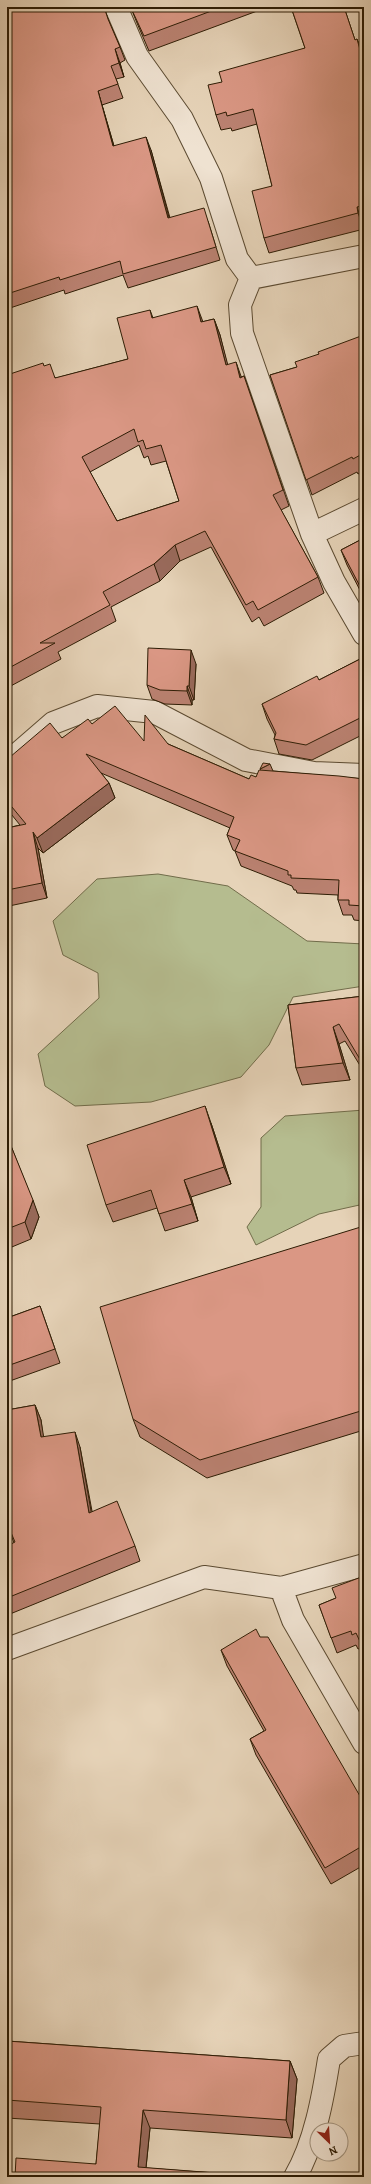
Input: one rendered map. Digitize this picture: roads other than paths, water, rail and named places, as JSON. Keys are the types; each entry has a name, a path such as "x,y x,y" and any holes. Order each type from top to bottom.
{"street":[{"path":"116,7 137,56 182,119 208,171 237,259 251,278"},
{"path":"251,278 364,256"},
{"path":"251,278 240,305 242,333 312,534 334,582 364,634"},
{"path":"312,534 364,509"},
{"path":"7,763 53,723 97,706 154,712 246,760 314,772 364,775"},
{"path":"7,1649 204,1577 281,1588 364,1565"},
{"path":"281,1588 293,1620 364,1744"},
{"path":"295,2177 301,2167 322,2104 329,2059 344,2046 364,2043"}]}
